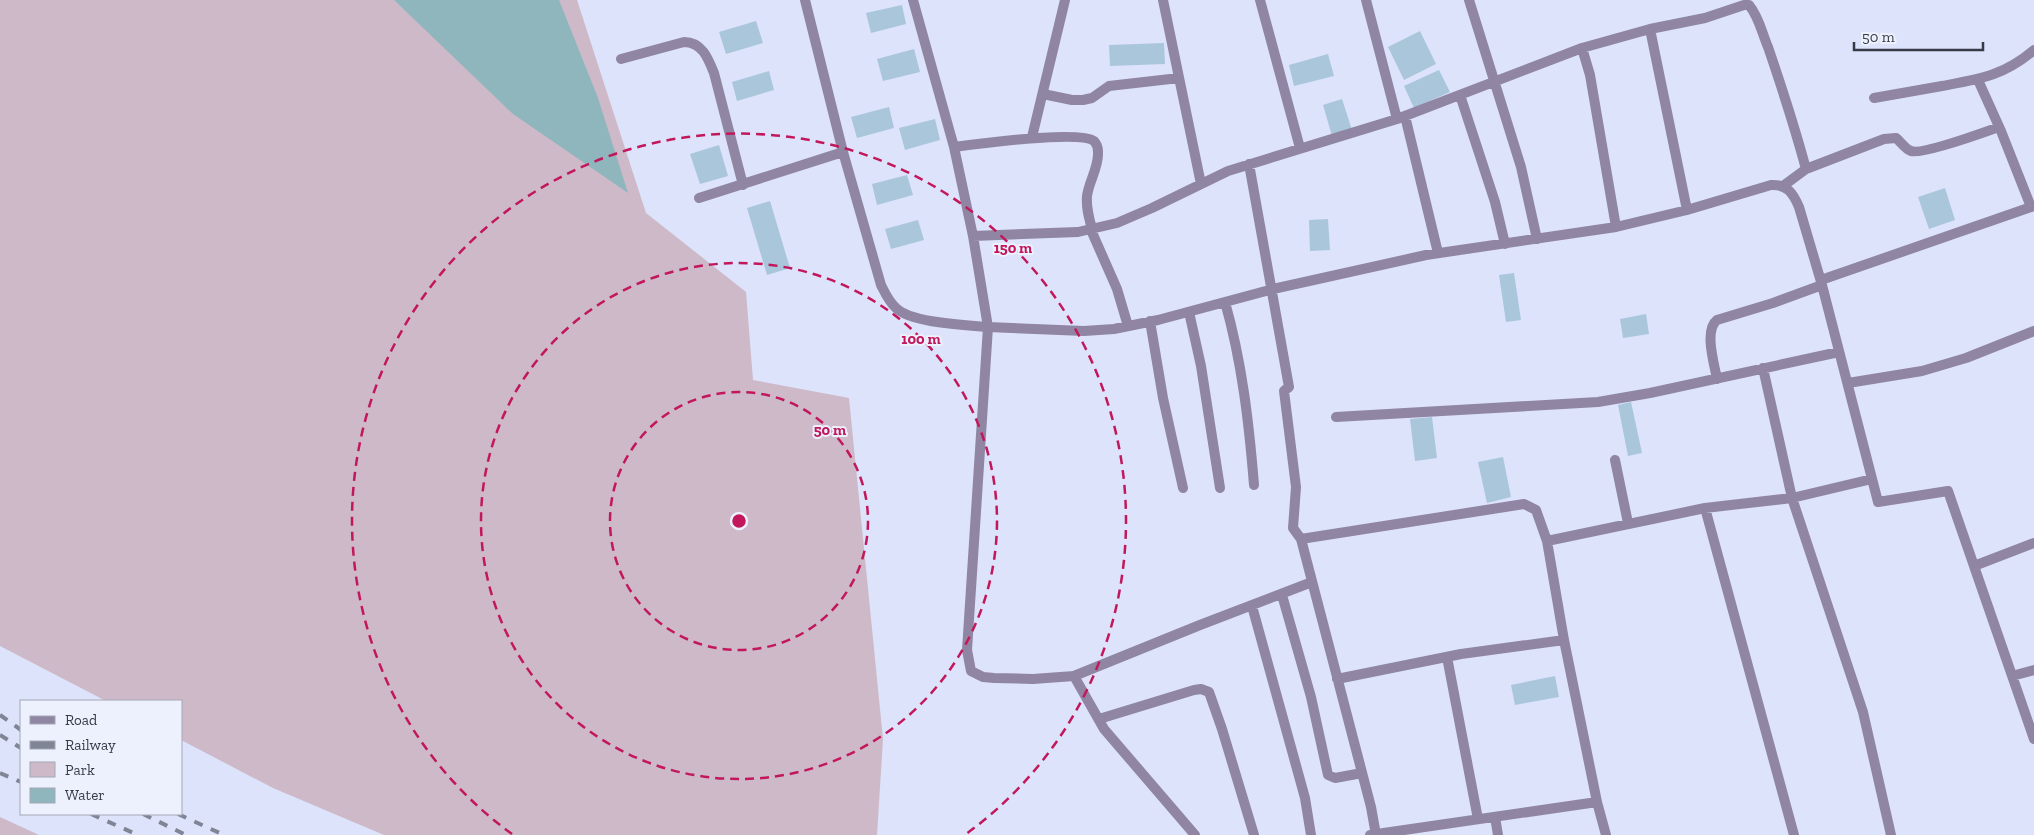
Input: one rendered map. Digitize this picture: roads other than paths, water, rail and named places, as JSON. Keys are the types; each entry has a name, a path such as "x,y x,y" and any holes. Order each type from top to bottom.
{"street":[{"path":"805,0 843,152 881,285 886,296 897,309 923,320 988,327 1084,332 1128,326 1189,312 1273,289 1438,254 1616,227 1687,210 1772,185 1783,186 1789,189 1799,207 1822,283 1878,502 1948,491 2034,739"},
{"path":"913,0 954,147 988,327 968,630 968,664 971,671 983,677 1033,679 1074,676 1312,582"},
{"path":"1032,138 1065,0"},
{"path":"1162,0 1201,184"},
{"path":"1260,0 1300,148"},
{"path":"1366,0 1401,117 1438,254"},
{"path":"1469,0 1521,167 1537,239"},
{"path":"972,236 1078,232 1117,223 1228,171 1401,117 1582,48 1650,29 1705,18 1745,2 1753,10 1785,95 1806,169"},
{"path":"1650,29 1687,210"},
{"path":"621,59 684,42 692,42 699,46 714,73 743,185"},
{"path":"1582,48 1590,75 1616,227"},
{"path":"1874,98 1978,80 1997,74 2020,62 2034,50"},
{"path":"1043,94 1072,100 1083,100 1092,98 1109,86 1179,78"},
{"path":"1717,379 1710,332 1713,323 1717,320 1773,303 1822,283 2032,207 1978,80"},
{"path":"1460,95 1495,202 1505,244"},
{"path":"1783,186 1806,169 1884,139 1896,138 1914,152 1999,127"},
{"path":"954,147 1032,138 1081,138 1090,140 1097,145 1098,157 1087,195 1088,215 1092,230 1118,289 1128,326"},
{"path":"699,198 843,152"},
{"path":"1250,164 1289,386 1284,391 1296,488 1293,528 1301,539 1371,807 1374,834 1597,802"},
{"path":"1225,302 1238,353 1251,442 1254,486"},
{"path":"1189,312 1203,376 1220,488"},
{"path":"1150,321 1183,488"},
{"path":"1848,383 1922,371 1966,358 2034,331"},
{"path":"1336,417 1598,402 1717,379 1839,352"},
{"path":"1763,368 1792,498 1863,712 1891,835"},
{"path":"1614,460 1628,523"},
{"path":"1547,541 1705,508 1792,498 1872,479"},
{"path":"1301,539 1524,504 1536,510 1547,541 1564,640 1597,802 1606,835"},
{"path":"1705,508 1794,835"},
{"path":"1974,566 2034,543"},
{"path":"1282,595 1311,697 1328,775 1335,778 1362,773"},
{"path":"1252,606 1305,798 1311,835"},
{"path":"1337,679 1447,657 1564,640"},
{"path":"1447,657 1478,819"},
{"path":"2012,676 2034,670"},
{"path":"1074,676 1104,729 1195,835"},
{"path":"1099,719 1194,690 1201,689 1209,692 1254,835"},
{"path":"1495,816 1498,835"}],"water":[{"path":"394,0 559,0 598,98 628,193 513,114"}],"railway":[{"path":"0,715 20,729"},
{"path":"0,735 20,747"},
{"path":"0,773 20,782"},
{"path":"93,815 138,835"},
{"path":"145,815 186,835"},
{"path":"180,815 224,835"}]}
